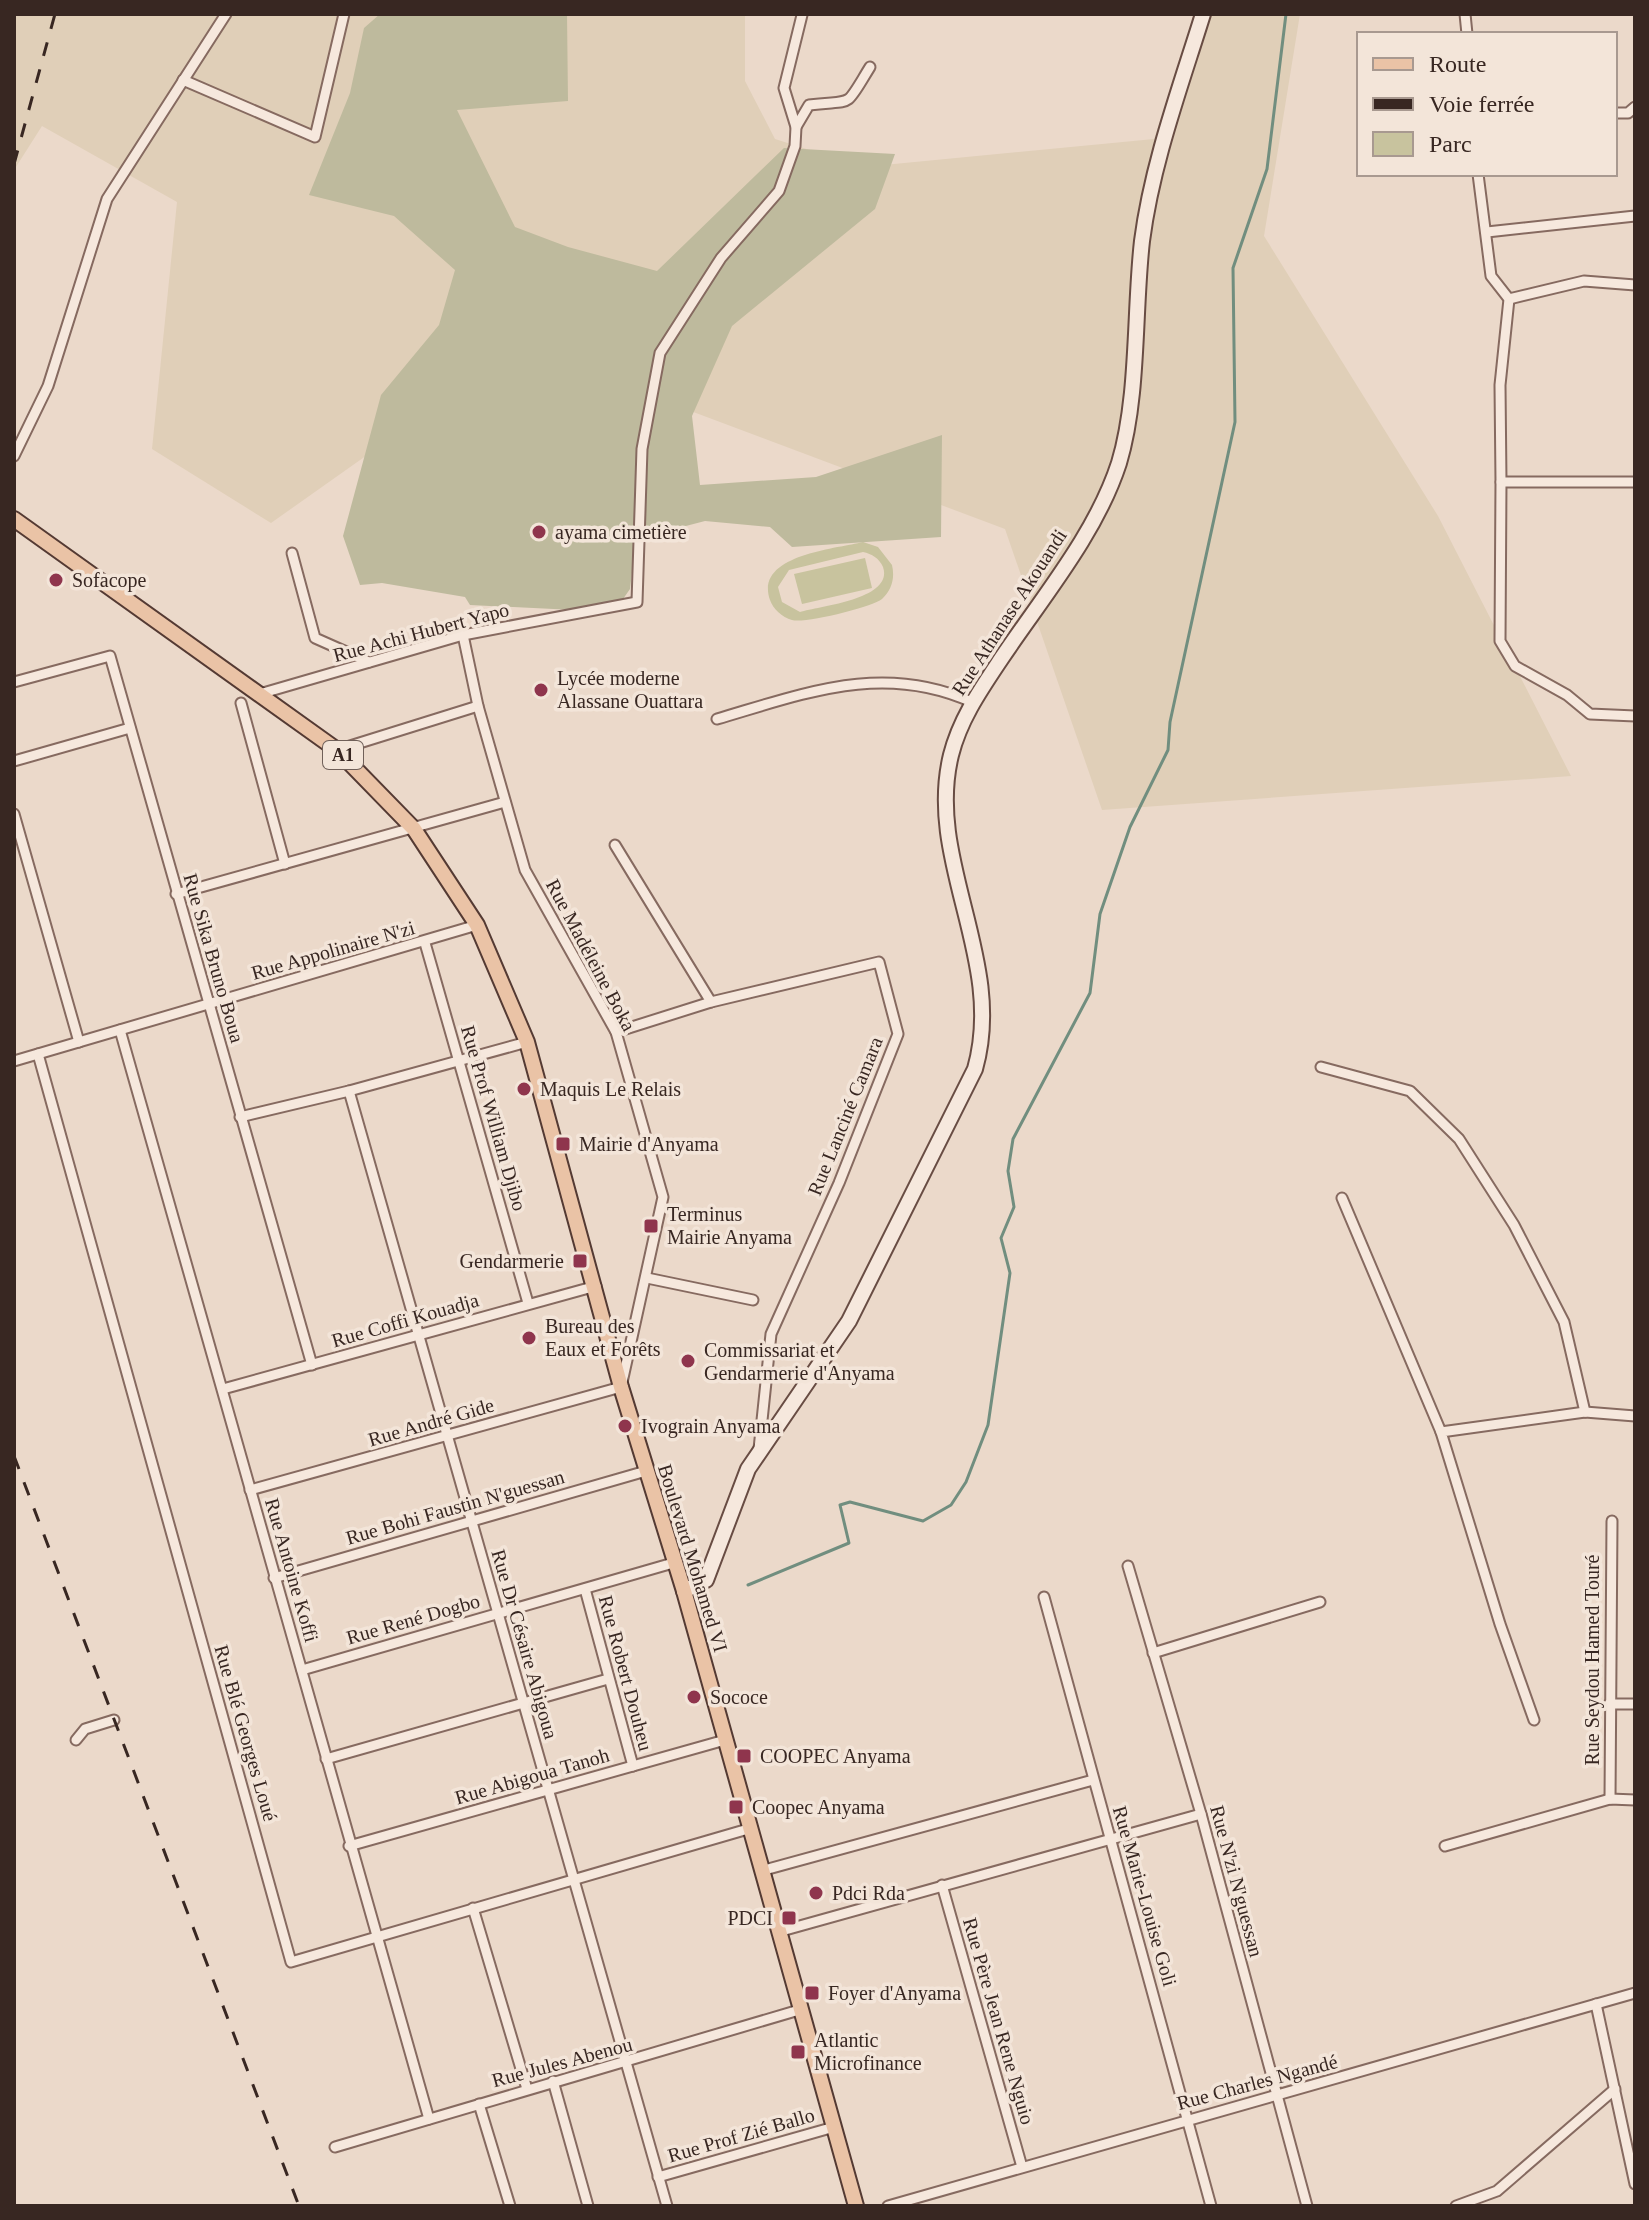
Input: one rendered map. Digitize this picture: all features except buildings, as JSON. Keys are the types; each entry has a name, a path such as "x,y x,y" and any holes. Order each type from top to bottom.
{"main road":[{"name":"Boulevard Mohamed VI","path":"14,519 263,693 337,750 414,829 477,925 527,1042 596,1286 621,1387 684,1591 748,1829 856,2206"}],"street":[{"path":"14,456 48,386 107,199 226,14"},
{"path":"183,80 315,137 344,14"},
{"name":"Rue Athanase Akouandi","path":"684,1591 706,1580 748,1469 849,1321 975,1069 982,1044 981,975 952,855 946,796 951,754 972,702 1076,548 1109,490 1119,461 1130,404 1142,241 1151,190 1203,14"},
{"path":"796,127 784,88 802,15"},
{"path":"796,127 809,105 843,104 850,99 870,67"},
{"path":"1617,113 1628,113 1635,107"},
{"name":"Rue Achi Hubert Yapo","path":"263,693 463,635 637,602 642,449 660,353 721,258 779,191 795,146 796,127"},
{"path":"1478,176 1491,276 1509,299 1500,385 1500,641 1515,666 1567,695 1590,714 1635,716"},
{"path":"1487,232 1635,216"},
{"path":"1509,299 1584,281 1635,285"},
{"path":"1501,482 1635,482"},
{"path":"292,553 315,638 369,662"},
{"name":"Rue Madéleine Boka","path":"463,635 478,706 525,870 557,934 616,1032 663,1197 621,1387"},
{"name":"Rue Sika Bruno Boua","path":"14,682 110,656 312,1365"},
{"path":"717,719 798,695 887,680 944,689 972,702"},
{"path":"241,703 285,864"},
{"path":"337,750 478,706"},
{"path":"14,761 130,728"},
{"path":"176,894 505,802"},
{"path":"14,814 79,1042"},
{"path":"615,845 711,1002"},
{"name":"Rue Appolinaire N'zi","path":"14,1061 425,943 477,925"},
{"name":"Rue Prof William Djibo","path":"425,943 528,1303"},
{"name":"Rue Lanciné Camara","path":"616,1032 711,1002 879,962 898,1034 839,1183 771,1334 759,1451"},
{"name":"Rue Antoine Koffi","path":"120,1030 349,1846 429,2119"},
{"path":"240,1117 349,1091 527,1042"},
{"name":"Rue Blé Georges Loué","path":"38,1054 291,1962 748,1829"},
{"path":"1321,1067 1410,1091 1459,1139 1514,1225 1564,1322 1578,1395 1585,1412"},
{"name":"Rue Dr Césaire Abigoua","path":"349,1091 667,2206"},
{"path":"1342,1198 1441,1432 1500,1624 1534,1720"},
{"path":"647,1278 753,1300"},
{"name":"Rue Coffi Kouadja","path":"223,1389 596,1286"},
{"name":"Rue André Gide","path":"250,1490 621,1387"},
{"path":"1441,1432 1585,1412 1635,1416"},
{"name":"Rue Bohi Faustin N'guessan","path":"274,1578 646,1471"},
{"name":"Rue Seydou Hamed Touré","path":"1610,1799 1612,1521"},
{"name":"Rue René Dogbo","path":"302,1670 673,1563"},
{"name":"Rue N'zi N'guessan","path":"1128,1566 1201,1814 1307,2206"},
{"name":"Rue Robert Douheu","path":"585,1589 633,1766"},
{"name":"Rue Marie-Louise Goli","path":"1044,1597 1211,2206"},
{"path":"1153,1653 1320,1602"},
{"path":"326,1759 608,1679"},
{"path":"1609,1704 1635,1704"},
{"path":"76,1740 85,1729 114,1720"},
{"name":"Rue Abigoua Tanoh","path":"349,1846 725,1740"},
{"path":"761,1871 1093,1780"},
{"path":"1445,1846 1610,1799 1635,1800"},
{"path":"778,1932 1201,1814"},
{"name":"Rue Père Jean Rene Nguio","path":"942,1885 1022,2167"},
{"path":"473,1908 527,2089"},
{"name":"Rue Charles Ngandé","path":"888,2206 1635,1993"},
{"path":"1596,2004 1635,2184"},
{"name":"Rue Jules Abenou","path":"335,2147 553,2081 625,2064 799,2010"},
{"path":"553,2081 588,2206"},
{"path":"1456,2206 1497,2191 1615,2089"},
{"path":"479,2104 510,2206"},
{"name":"Rue Prof Zié Ballo","path":"658,2177 834,2127"}],"shaded area":[{"path":"14,14 745,14 745,81 775,139 863,167 1154,139 1196,14 1300,14 1264,236 1438,516 1571,776 1102,810 1005,529 520,347 271,523 152,449 177,202 42,126 14,170"},
{"path":"380,14 567,14 568,101 457,110 515,227 568,247 657,271 784,148 895,154 875,209 732,326 692,416 700,485 816,477 942,435 941,537 792,547 770,527 705,521 636,539 630,589 623,599 574,610 470,605 465,597 382,583 360,585 343,536 381,395 439,325 455,270 394,216 309,195 350,93 364,28"}],"green space":[{"path":"863,542 878,547 892,565 892,584 882,599 810,620 792,620 776,609 770,600 768,585 774,573 785,564 817,552","holes":["863,552 875,557 883,567 883,578 878,587 867,594 800,612 782,602 778,587 789,570"]},
{"path":"865,558 872,588 802,604 794,574"}],"waterway":[{"path":"748,1585 849,1543 840,1505 850,1502 923,1521 951,1505 966,1482 988,1425 1010,1273 1001,1238 1014,1207 1008,1171 1013,1139 1090,993 1100,914 1130,827 1168,750 1170,722 1235,422 1233,268 1267,169 1286,14"}],"railway":[{"path":"14,164 55,14"},
{"path":"14,1456 299,2206"}],"place":[{"name":"ayama cimetière","path":"539,532"},
{"name":"Sofacope","path":"56,580"},
{"name":"Lycée moderne Alassane Ouattara","path":"541,690"},
{"name":"Maquis Le Relais","path":"524,1089"},
{"name":"Mairie d'Anyama","path":"563,1144"},
{"name":"Terminus Mairie Anyama","path":"651,1226"},
{"name":"Gendarmerie","path":"580,1261"},
{"name":"Bureau des Eaux et Forêts","path":"529,1338"},
{"name":"Commissariat et Gendarmerie d'Anyama","path":"688,1361"},
{"name":"Ivograin Anyama","path":"625,1426"},
{"name":"Sococe","path":"694,1697"},
{"name":"COOPEC Anyama","path":"744,1756"},
{"name":"Coopec Anyama","path":"736,1807"},
{"name":"Pdci Rda","path":"816,1893"},
{"name":"PDCI","path":"789,1918"},
{"name":"Foyer d'Anyama","path":"812,1993"},
{"name":"Atlantic Microfinance","path":"798,2052"}]}
